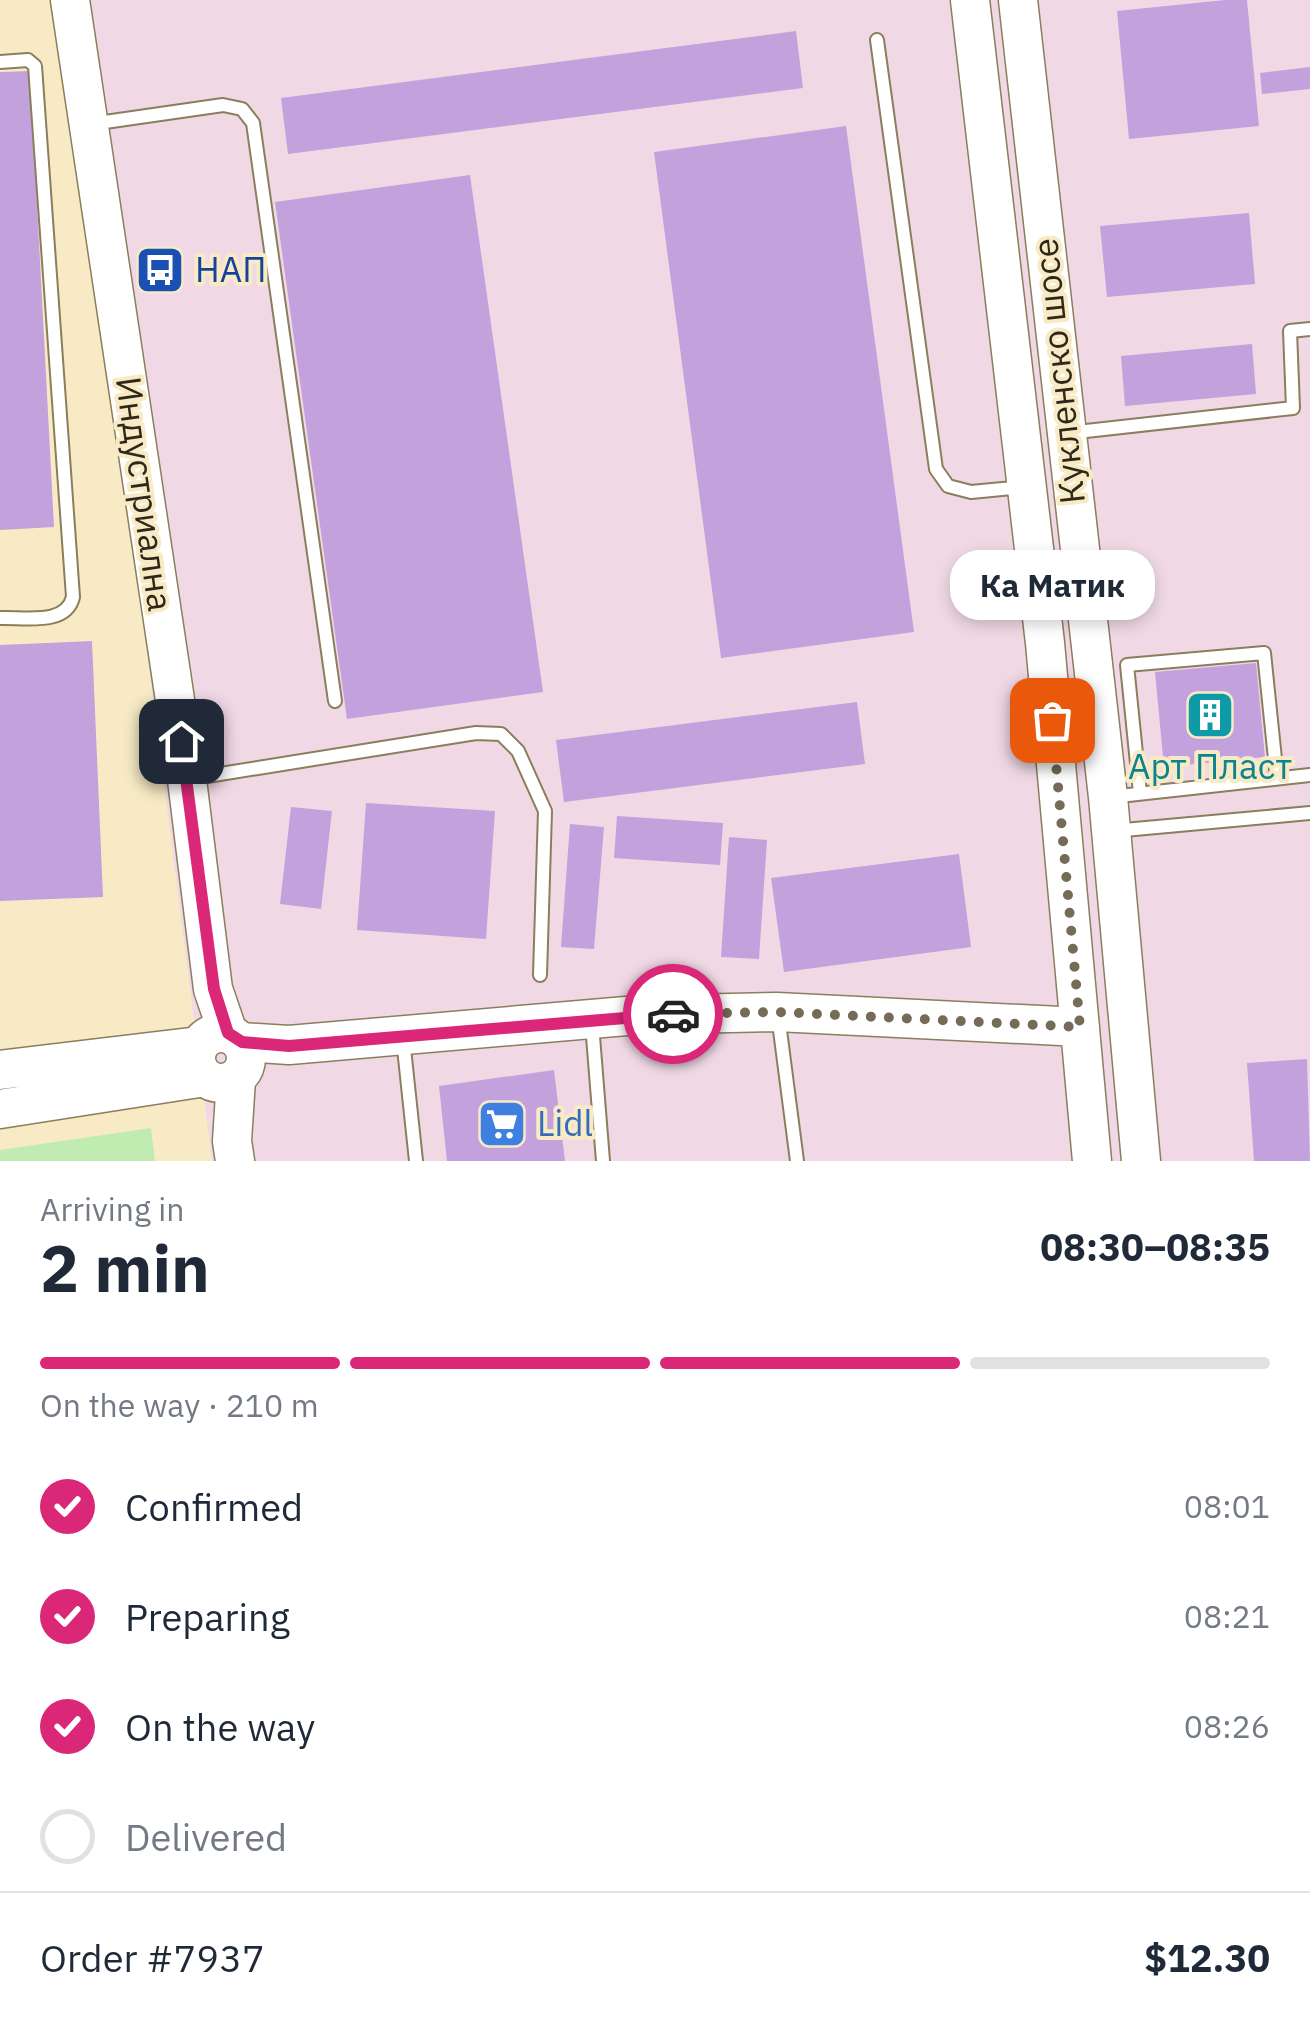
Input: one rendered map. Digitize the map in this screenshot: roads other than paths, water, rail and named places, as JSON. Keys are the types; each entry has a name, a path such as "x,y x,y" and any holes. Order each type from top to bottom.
{"street":[{"name":"Индустриална","path":"70,0 186,780 234,1151"},
{"name":"Кукленско шосе","path":"970,0 1045,643 1092,1161"},
{"name":"Кукленско шосе","path":"1018,0 1066,433 1119,807 1141,1161"},
{"path":"0,1109 222,1057 289,1046 638,1014 777,1012 1080,1027"},
{"path":"0,1070 222,1057"}],"lane":[{"path":"876,40 936,469 948,486 971,492 1027,487"},
{"path":"0,62 28,60 35,66 73,597 70,608 61,616 0,618"},
{"path":"89,124 223,105 242,109 253,123 336,701"},
{"path":"1066,433 1293,408 1290,331 1310,329"},
{"path":"1119,807 1127,665 1264,653 1276,778"},
{"path":"186,780 476,733 501,734 518,751 545,810 540,975"},
{"path":"1119,807 1310,775"},
{"path":"1119,807 1310,813"},
{"path":"777,1012 796,1161"},
{"path":"592,1019 602,1161"},
{"path":"402,1036 416,1161"}],"place":[{"name":"НАП","path":"160,270"},
{"name":"Арт Пласт","path":"1210,715"},
{"name":"Ка Матик","path":"1052,720"},
{"name":"Lidl","path":"502,1124"}]}
